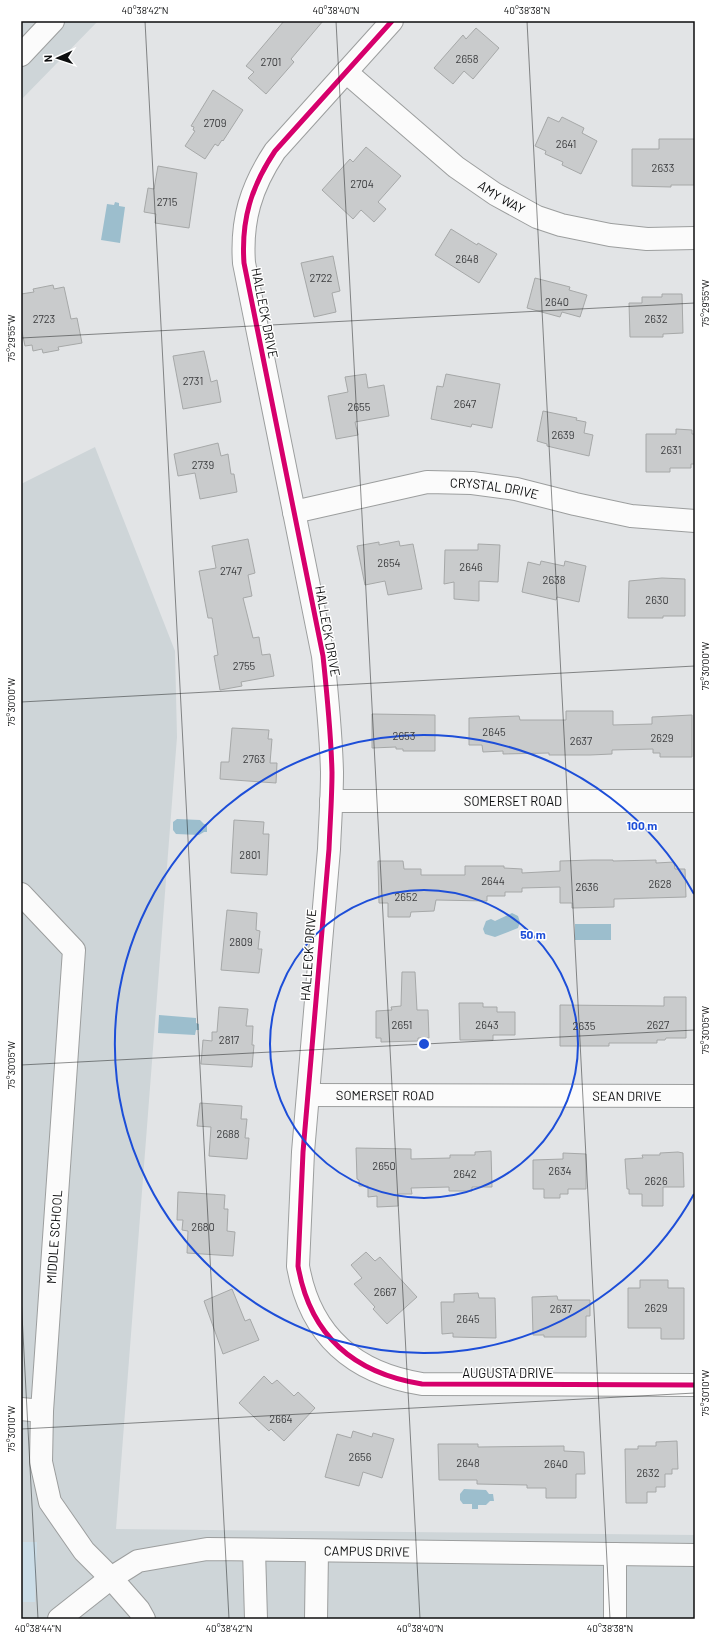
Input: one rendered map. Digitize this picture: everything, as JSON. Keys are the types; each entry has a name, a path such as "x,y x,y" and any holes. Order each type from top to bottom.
{"street":[{"path":"21,55 53,21"},
{"name":"HALLECK DRIVE","path":"333,1341 320,1326 307,1302 298,1266 299,1202 329,849 332,772 329,714 323,656 244,263 243,247 245,220 252,194 263,169 275,151 392,21"},
{"name":"AMY WAY","path":"346,72 456,167 495,194 537,217 561,225 610,235 647,239 695,238"},
{"name":"CRYSTAL DRIVE","path":"294,512 427,482 472,483 516,489 631,516 695,521"},
{"name":"SOMERSET ROAD","path":"331,801 695,801"},
{"name":"MIDDLE SCHOOL","path":"21,894 74,950 31,1410 50,1502 84,1551 111,1578 139,1610 144,1619"},
{"name":"SOMERSET ROAD","path":"308,1095 558,1096"},
{"name":"SEAN DRIVE","path":"558,1096 695,1096"},
{"name":"AUGUSTA DRIVE","path":"333,1341 352,1359 373,1371 399,1380 422,1384 695,1385"},
{"name":"CAMPUS DRIVE","path":"59,1619 111,1578 138,1561 207,1549 695,1555"},
{"path":"254,1550 256,1619"},
{"path":"316,1619 317,1551"},
{"path":"615,1554 615,1619"}],"shaded area":[{"path":"21,21 98,21 21,100"},
{"path":"95,447 175,651 177,737 116,1529 695,1535 695,1619 21,1619 21,484"},
{"path":"21,1542 37,1542 35,1602 21,1602"}],"water":[{"path":"115,202 119,203 119,206 125,207 120,243 101,240 107,204 114,205"},
{"path":"177,819 200,820 204,824 207,824 207,832 199,835 176,834 173,830 173,822"},
{"path":"512,913 518,916 520,922 518,928 495,937 485,934 483,929 486,921 491,919 495,921"},
{"path":"575,924 611,924 611,940 575,940"},
{"path":"159,1015 196,1018 196,1023 199,1024 199,1030 196,1030 195,1035 158,1033"},
{"path":"464,1489 486,1490 489,1494 493,1494 494,1501 490,1501 486,1505 478,1505 478,1509 472,1509 472,1504 463,1504 460,1500 460,1494"}],"building":[{"path":"284,21 323,21 291,59 294,62 266,94 248,78 254,72 246,66"},
{"path":"476,28 499,48 473,79 464,71 453,84 434,68 463,35 466,39"},
{"path":"213,90 243,110 223,141 222,140 218,146 215,144 205,159 185,146 195,131 193,130 194,127 191,126"},
{"path":"548,117 559,122 562,117 584,128 582,133 597,141 581,174 562,165 563,162 545,154 546,151 535,146"},
{"path":"659,139 695,139 694,185 671,185 671,187 632,186 632,149 659,149"},
{"path":"366,147 401,176 378,202 386,209 374,222 361,210 353,219 322,190 350,159 353,162"},
{"path":"158,166 197,173 189,228 155,223 156,214 144,212 148,188 154,189"},
{"path":"451,229 477,245 478,243 497,254 479,283 435,255"},
{"path":"333,256 340,291 332,293 336,312 314,317 301,263"},
{"path":"535,278 570,287 569,290 587,295 580,317 562,312 560,317 527,308"},
{"path":"53,285 54,289 64,287 71,319 77,318 82,343 58,347 59,350 43,353 42,349 33,351 32,345 25,346 21,327 21,294 34,292 33,289"},
{"path":"662,294 682,294 683,333 663,334 663,337 630,337 629,303 642,303 642,297 662,297"},
{"path":"204,351 211,382 217,380 221,402 183,409 173,356"},
{"path":"366,374 368,388 384,385 389,416 355,422 358,435 336,439 328,396 348,392 345,377"},
{"path":"446,374 500,384 492,428 472,424 471,427 431,419 437,386 443,387"},
{"path":"543,411 577,418 576,420 586,422 584,433 593,435 589,456 547,446 547,444 537,441"},
{"path":"676,429 692,430 692,434 695,434 695,464 691,464 691,468 670,468 670,472 646,472 646,434 676,434"},
{"path":"218,443 221,456 228,454 231,474 234,474 237,492 200,499 195,473 178,476 174,454"},
{"path":"248,539 255,573 248,575 252,596 243,598 253,638 259,637 262,655 270,654 274,676 241,682 242,686 220,690 214,656 218,655 212,618 208,618 199,571 216,568 212,546"},
{"path":"399,541 400,546 413,544 422,589 388,595 385,581 365,585 357,546 379,542 379,545"},
{"path":"478,544 500,545 498,582 479,581 479,601 454,599 454,582 444,584 445,550 478,550"},
{"path":"541,561 564,566 565,561 586,566 579,602 557,597 556,600 522,592 528,562 540,565"},
{"path":"662,578 685,579 685,616 663,616 663,618 628,618 629,581"},
{"path":"566,711 613,711 613,725 652,724 652,717 692,715 692,757 660,757 660,753 653,753 653,749 612,750 612,754 590,755 549,755 549,753 503,754 503,751 483,752 482,745 469,745 469,718 519,716 520,720 566,720"},
{"path":"372,714 435,715 435,751 403,751 403,749 396,749 396,747 372,748"},
{"path":"232,728 269,730 268,739 272,739 270,763 277,763 276,783 220,779 221,762 229,762"},
{"path":"234,820 264,822 263,834 269,834 267,875 231,873"},
{"path":"656,860 656,863 674,862 675,869 685,869 686,897 614,899 614,907 572,908 572,903 560,903 560,887 522,888 522,892 505,892 505,896 487,896 487,901 436,900 434,911 411,912 410,917 388,917 388,903 379,903 378,861 403,861 404,869 421,869 421,875 465,875 465,866 504,866 504,868 522,869 522,873 560,871 560,861"},
{"path":"227,910 257,913 256,930 260,931 258,949 262,949 259,973 221,970"},
{"path":"402,972 415,972 417,1010 428,1010 429,1038 418,1038 418,1041 381,1042 381,1038 376,1038 376,1011 392,1010 391,1007 401,1006"},
{"path":"664,997 686,997 686,1038 666,1038 665,1040 657,1040 657,1043 609,1043 609,1046 560,1046 560,1005 664,1006"},
{"path":"459,1003 483,1003 483,1007 497,1007 497,1012 515,1012 515,1035 493,1035 493,1040 460,1040"},
{"path":"219,1007 248,1009 246,1026 253,1026 252,1045 254,1045 252,1067 201,1064 203,1040 212,1041 212,1032 217,1032"},
{"path":"200,1103 242,1106 241,1119 247,1119 245,1138 249,1138 247,1159 209,1156 211,1127 197,1126"},
{"path":"356,1148 411,1149 411,1159 450,1158 450,1155 475,1155 475,1152 491,1151 492,1187 472,1187 472,1191 449,1191 449,1187 411,1188 412,1194 398,1194 398,1206 377,1207 377,1196 368,1197 368,1186 359,1186 359,1180 357,1179"},
{"path":"563,1153 586,1154 586,1189 568,1189 568,1194 560,1194 560,1198 544,1198 544,1189 533,1189 533,1160 563,1159"},
{"path":"660,1153 683,1153 684,1187 663,1187 663,1206 642,1206 642,1194 629,1194 629,1189 627,1189 625,1159 643,1158 642,1155 660,1155"},
{"path":"178,1192 225,1195 224,1209 228,1209 227,1231 235,1232 233,1256 187,1253 188,1231 182,1230 183,1220 177,1220"},
{"path":"366,1252 375,1261 380,1257 417,1297 387,1324 373,1309 375,1307 354,1284 362,1278 351,1265"},
{"path":"640,1280 668,1280 668,1288 684,1288 684,1339 661,1339 661,1328 628,1328 628,1288 640,1288"},
{"path":"232,1289 245,1321 250,1319 259,1340 223,1354 204,1301"},
{"path":"478,1293 479,1298 495,1298 496,1338 453,1337 453,1333 442,1334 441,1302 454,1302 454,1294"},
{"path":"557,1296 558,1300 590,1300 590,1316 586,1316 586,1337 544,1337 544,1335 533,1335 532,1297"},
{"path":"264,1376 272,1384 277,1380 294,1396 298,1392 315,1408 284,1441 271,1429 269,1431 239,1403"},
{"path":"353,1431 372,1437 373,1433 394,1439 382,1478 363,1472 359,1486 325,1477 337,1434 351,1438"},
{"path":"677,1441 678,1469 672,1469 672,1474 665,1474 665,1487 656,1487 656,1492 647,1492 647,1503 626,1503 625,1449 638,1449 638,1446 656,1446 656,1442"},
{"path":"438,1444 478,1444 478,1447 564,1446 564,1451 584,1452 585,1474 576,1474 576,1498 546,1498 546,1488 527,1488 527,1485 477,1484 477,1480 439,1480"}],"cycle path":[{"path":"392,21 275,151 260,178 249,204 244,232 244,263 323,656 331,743 332,782 329,849 303,1152 298,1266 304,1290 313,1312 324,1331 339,1347 356,1360 375,1371 397,1379 422,1384 695,1385"}]}
